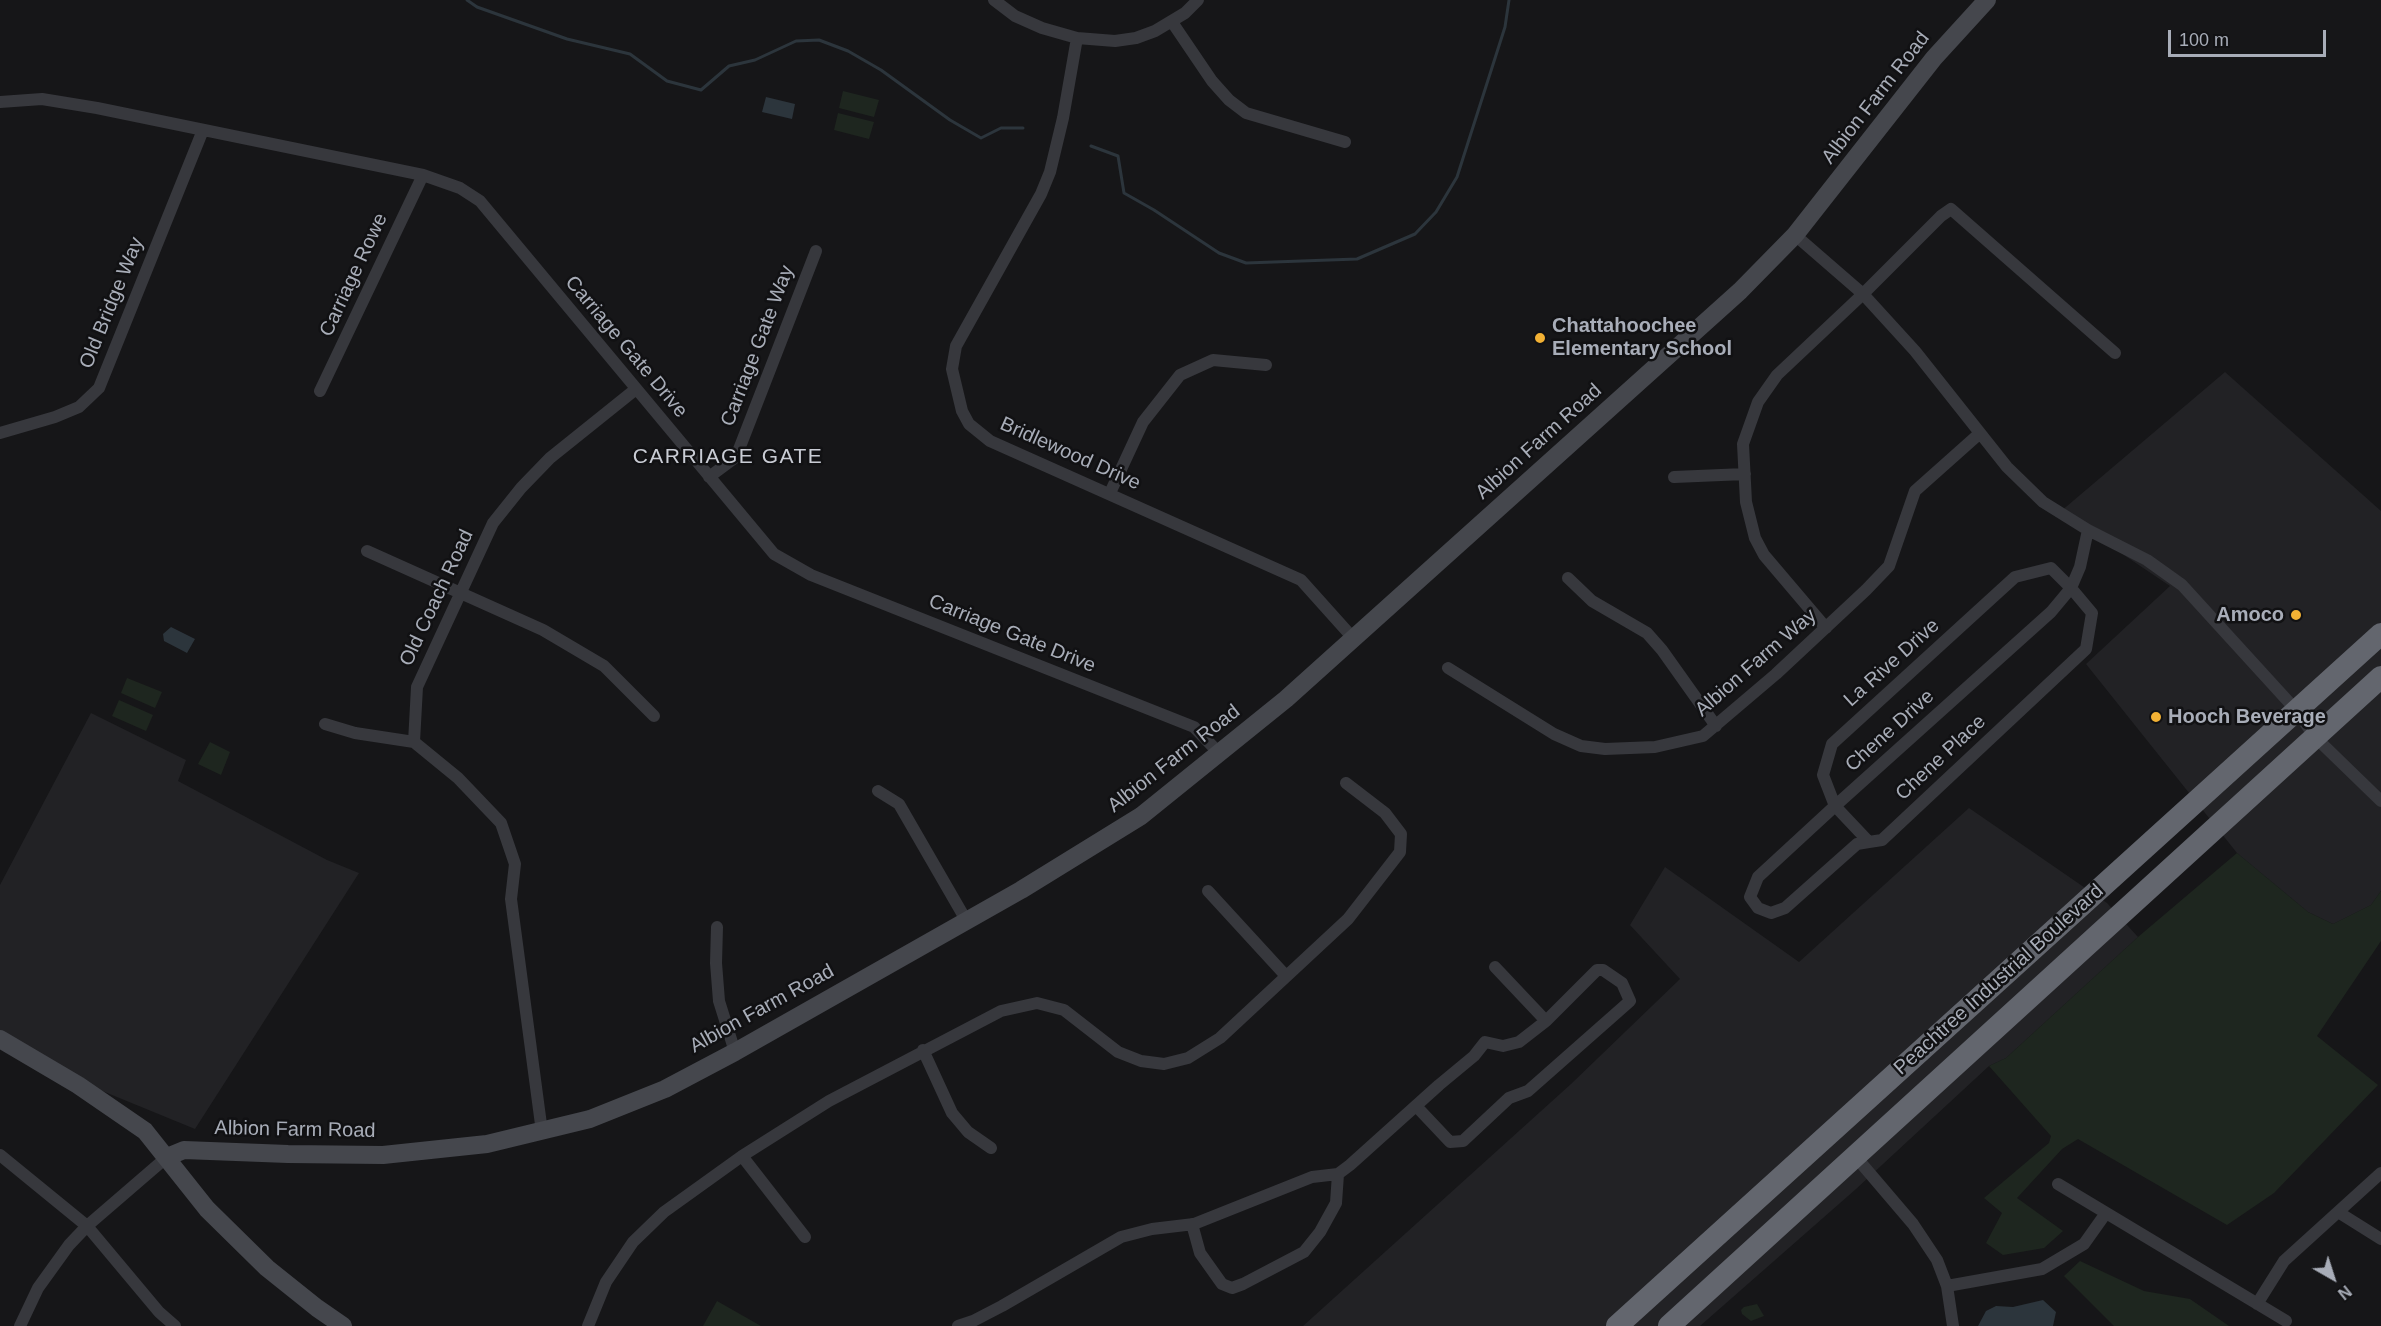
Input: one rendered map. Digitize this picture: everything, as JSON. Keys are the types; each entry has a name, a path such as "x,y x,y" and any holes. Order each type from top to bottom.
{"highway":[{"name":"Peachtree Industrial Boulevard","path":"1617,1326 2381,634"},
{"name":"Peachtree Industrial Boulevard","path":"1669,1326 2381,677"}],"street":[{"path":"994,0 1024,20 1042,28 1077,38 1115,41 1155,32 1172,22 1198,0"},
{"name":"Albion Farm Road","path":"167,1157 184,1150 383,1155 487,1144 590,1119 664,1089 735,1052 1021,891 1141,816 1220,754 1353,639 1740,291 1795,235 1934,58 1987,0"},
{"path":"1172,22 1212,81 1229,100 1246,113 1345,142"},
{"name":"Bridlewood Drive","path":"1077,38 1063,118 1050,172 1041,194 956,346 952,369 962,411 969,424 990,441 1300,580 1353,639"},
{"name":"Carriage Gate Drive","path":"0,102 42,99 423,175 460,188 480,201 774,554 811,575 1194,727 1220,754"},
{"name":"Old Bridge Way","path":"0,433 71,410 99,388 203,130"},
{"name":"Carriage Rowe","path":"320,391 423,175"},
{"path":"1826,628 1764,555 1755,538 1746,502 1743,444 1758,402 1777,375 1941,216 1952,209 2115,353"},
{"path":"1795,235 1863,294 1915,351 1979,434 2043,502 2088,530 2147,560 2182,585 2296,710 2315,737 2381,801"},
{"name":"Carriage Gate Way","path":"709,477 736,457 816,251"},
{"path":"1110,493 1143,422 1180,375 1213,360 1266,365"},
{"name":"Old Coach Road","path":"414,742 417,687 493,523 521,488 550,458 636,389"},
{"name":"Albion Farm Way","path":"1448,668 1554,734 1581,746 1605,749 1654,747 1703,736 1826,628 1889,566 1915,491 1979,434"},
{"path":"1674,477 1744,474"},
{"name":"Chene Drive","path":"1758,908 1750,897 1758,877 2051,612 2071,588 2080,567 2088,530"},
{"path":"367,551 543,630 604,666 654,716"},
{"name":"La Rive Drive","path":"1869,842 1835,806 1823,775 1832,744 2015,577 2051,568 2071,588"},
{"path":"1568,578 1592,600 1647,633 1662,650 1716,726"},
{"name":"Chene Place","path":"1758,908 1771,913 1785,908 1857,844 1882,840 2086,649 2092,613 2071,588"},
{"path":"325,724 355,733 414,742 458,778 501,823 515,864 511,899 542,1132"},
{"path":"588,1326 606,1282 633,1242 664,1212 742,1156 829,1101 1001,1011 1037,1003 1064,1010 1118,1052 1141,1061 1164,1064 1188,1058 1220,1038 1348,919 1400,852 1401,834 1385,813 1346,783"},
{"path":"878,791 899,804 966,920"},
{"path":"1208,891 1286,976"},
{"path":"717,927 716,963 719,1001 735,1052"},
{"path":"1494,966 1546,1021"},
{"path":"958,1326 1002,1306 1121,1237 1152,1229 1192,1224 1312,1177 1338,1174 1416,1106 1474,1056 1485,1042 1503,1046 1519,1042 1546,1021 1597,970 1603,970 1622,983 1630,1001 1528,1090 1509,1098 1463,1141 1450,1142 1416,1106"},
{"path":"0,1039 127,1117 145,1131 207,1209 267,1268 343,1326"},
{"path":"923,1050 952,1113 968,1132 991,1149"},
{"path":"0,1155 87,1226 159,1312 175,1326"},
{"path":"742,1156 805,1237"},
{"path":"1855,1156 1913,1224 1937,1260 1947,1286 1953,1326"},
{"path":"20,1326 38,1288 69,1245 87,1226 167,1157"},
{"path":"2257,1304 2284,1261 2381,1173"},
{"path":"1192,1224 1200,1252 1222,1284 1233,1288 1304,1252 1320,1232 1336,1203 1338,1174"},
{"path":"2058,1184 2286,1321"},
{"path":"2338,1212 2381,1239"},
{"path":"1947,1286 2042,1269 2084,1244 2106,1213"}],"shaded area":[{"path":"843,91 879,100 874,117 839,108"},
{"path":"766,97 795,104 792,119 762,112"},
{"path":"838,113 874,122 869,139 834,130"},
{"path":"2225,372 2381,511 2381,891 2371,905 2333,924 2308,912 2237,853 2086,664 2170,586 2060,512"},
{"path":"171,627 195,639 187,653 164,641 163,634"},
{"path":"127,678 162,692 155,708 121,693"},
{"path":"119,700 153,715 146,731 112,716"},
{"path":"91,713 186,760 178,781 327,860 359,873 195,1129 0,1049 0,885"},
{"path":"210,742 230,752 221,775 198,764"},
{"path":"1969,808 2107,903 2138,937 2006,1058 1989,1066 1856,1189 1700,1326 1303,1326 1571,1084 1680,979 1630,925 1665,867 1799,962"},
{"path":"2237,853 2308,912 2333,924 2371,905 2381,891 2381,941 2317,1036 2378,1085 2274,1193 2227,1225 2078,1139 2062,1149 2017,1198 2063,1231 2044,1248 2003,1255 1986,1243 2002,1213 1984,1198 2049,1143 2051,1136 1989,1066 2006,1058 2138,937"},
{"path":"2080,1261 2144,1291 2190,1299 2229,1326 2114,1326 2064,1276"},
{"path":"2043,1300 2056,1312 2053,1326 1978,1326 1986,1311 1996,1306 2013,1307"},
{"path":"717,1301 761,1326 703,1326"},
{"path":"1757,1304 1764,1316 1751,1321 1742,1314 1741,1310 1744,1307"}],"waterway":[{"path":"467,0 477,7 567,39 630,54 667,81 701,90 729,66 755,60 796,41 819,40 848,51 881,70 950,120 981,138 1001,128 1023,128"},
{"path":"1091,146 1118,156 1124,193 1219,253 1246,263 1357,259 1415,234 1436,212 1457,177 1505,27 1509,0"}],"place":[{"name":"Chattahoochee Elementary School","path":"1540,338"},
{"name":"Amoco","path":"2296,615"},
{"name":"Hooch Beverage","path":"2156,717"}],"district":[{"name":"CARRIAGE GATE","path":"728,457"}]}
